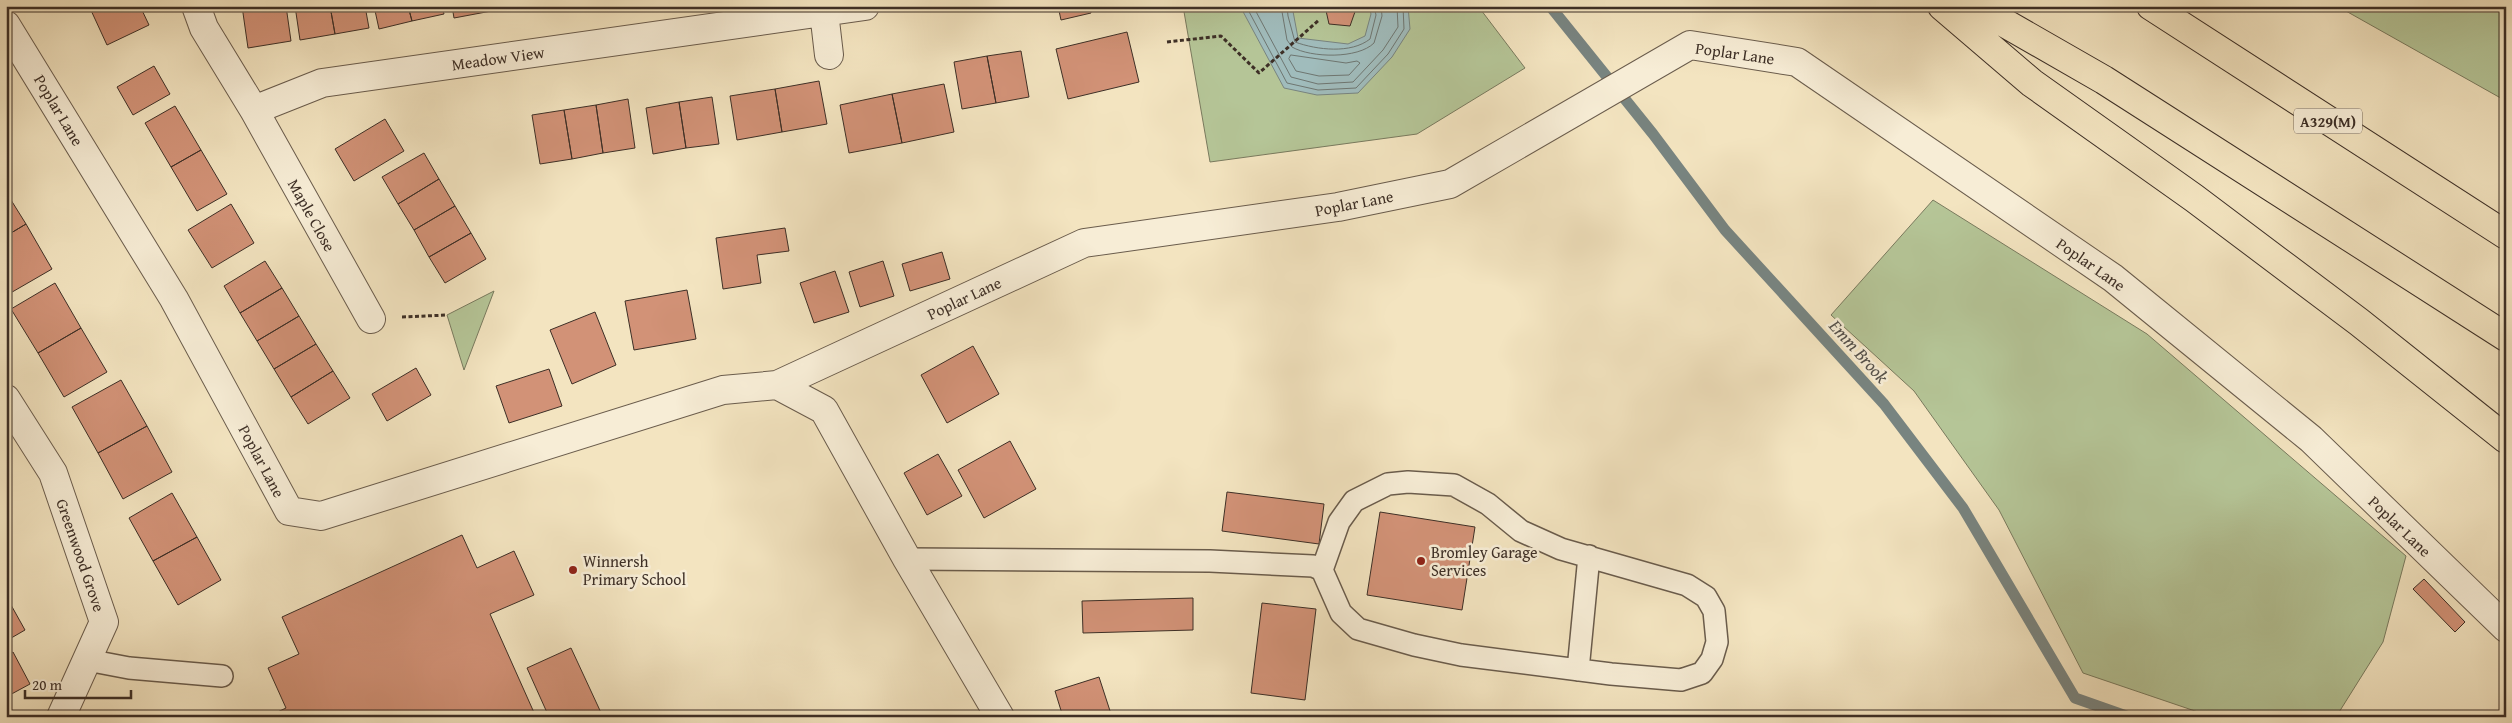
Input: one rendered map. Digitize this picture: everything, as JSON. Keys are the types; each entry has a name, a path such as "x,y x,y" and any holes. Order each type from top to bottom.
{"highway":[{"path":"1942,6 2032,83 2186,192 2359,322 2506,439"},
{"path":"1975,6 2112,85 2506,337"},
{"name":"A329(M)","path":"2151,6 2506,235"}],"street":[{"path":"196,6 204,28 254,110"},
{"name":"Meadow View","path":"254,110 322,83 865,6"},
{"path":"824,12 829,55"},
{"name":"Poplar Lane","path":"6,25 174,299 289,511 321,516 723,390 777,385 1084,243 1338,207 1450,184 1690,45 1796,62 2113,278 2311,439 2506,628"},
{"name":"Maple Close","path":"254,110 371,319"},
{"path":"777,385 824,410 906,559 1000,717"},
{"name":"Greenwood Grove","path":"6,398 53,472 104,622 61,717"}],"lane":[{"path":"906,559 1210,561 1313,566 1322,570 1341,613 1358,629 1414,645 1461,655 1611,674 1687,678 1702,673 1712,659 1718,642 1714,611 1706,597 1687,585 1561,549 1521,531 1488,504 1454,485 1408,482 1388,484 1354,501 1339,522 1322,570"},
{"path":"1578,670 1589,556"},
{"path":"87,660 129,668 222,676"}],"path":[{"path":"1167,42 1221,36 1259,72 1319,20"},
{"path":"371,319 446,315"}],"green space":[{"path":"1183,6 1478,6 1525,68 1417,134 1210,162"},
{"path":"2337,6 2506,6 2506,101"},
{"path":"1933,200 2147,334 2406,556 2383,642 2336,717 2231,717 2198,712 2083,673 1999,510 1914,391 1831,315"},
{"path":"494,291 464,370 447,315"}],"water":[{"path":"1240,6 1292,6 1298,38 1348,44 1365,36 1371,14 1369,6 1408,6 1410,29 1392,57 1358,93 1317,95 1284,88"}],"building":[{"path":"89,6 140,6 149,25 107,45"},
{"path":"242,6 286,6 291,41 248,48"},
{"path":"295,6 330,6 335,34 300,40"},
{"path":"330,6 365,6 369,28 335,34"},
{"path":"374,6 408,6 412,21 379,29"},
{"path":"408,6 442,6 444,14 412,21"},
{"path":"452,6 485,6 486,12 454,18"},
{"path":"485,6 516,6 486,12"},
{"path":"1058,6 1090,6 1091,13 1061,20"},
{"path":"1325,6 1357,6 1350,26 1329,24"},
{"path":"1127,32 1139,82 1068,99 1056,49"},
{"path":"1021,51 1029,97 996,103 987,56"},
{"path":"987,56 996,103 962,109 954,62"},
{"path":"154,66 170,94 133,115 117,87"},
{"path":"819,81 827,124 782,132 775,89"},
{"path":"944,84 954,132 902,143 892,94"},
{"path":"775,89 782,132 737,140 730,96"},
{"path":"892,94 902,143 849,153 840,105"},
{"path":"712,97 719,144 686,148 679,102"},
{"path":"628,99 635,148 603,153 596,105"},
{"path":"679,102 686,148 653,154 646,108"},
{"path":"596,105 603,153 572,159 564,110"},
{"path":"175,106 201,150 171,167 145,123"},
{"path":"564,110 572,159 540,164 532,115"},
{"path":"385,119 404,151 354,181 335,149"},
{"path":"201,150 227,194 197,211 171,167"},
{"path":"424,153 439,179 398,204 382,177"},
{"path":"439,179 455,206 414,230 398,204"},
{"path":"6,192 26,224 6,236"},
{"path":"231,204 254,243 212,268 188,230"},
{"path":"455,206 471,233 429,257 414,230"},
{"path":"26,224 52,269 7,295 6,236"},
{"path":"785,228 789,251 757,255 761,283 723,289 716,238"},
{"path":"471,233 486,259 445,283 429,257"},
{"path":"942,252 950,279 910,291 902,264"},
{"path":"265,261 282,288 240,313 224,286"},
{"path":"883,261 894,296 860,307 849,272"},
{"path":"835,271 849,312 814,323 800,283"},
{"path":"55,283 81,328 38,353 11,309"},
{"path":"282,288 299,316 257,341 240,313"},
{"path":"687,290 696,339 634,350 625,301"},
{"path":"595,312 616,365 572,384 550,330"},
{"path":"299,316 316,344 274,369 257,341"},
{"path":"81,328 107,372 64,397 38,353"},
{"path":"316,344 333,371 291,397 274,369"},
{"path":"973,346 999,394 947,423 921,375"},
{"path":"416,368 431,395 387,421 372,394"},
{"path":"549,369 562,406 509,423 496,386"},
{"path":"333,371 350,398 308,424 291,397"},
{"path":"121,380 147,426 98,453 72,407"},
{"path":"147,426 172,472 123,499 98,453"},
{"path":"1010,441 1036,489 984,518 958,470"},
{"path":"938,454 962,496 927,515 904,473"},
{"path":"1227,492 1324,504 1319,544 1222,531"},
{"path":"172,493 197,537 153,561 129,518"},
{"name":"Bromley Garage Services","path":"1380,512 1475,527 1462,610 1367,595"},
{"path":"462,535 477,568 514,551 534,595 490,614 536,717 267,717 286,708 268,668 299,654 282,617"},
{"path":"197,537 221,580 178,605 153,561"},
{"path":"2424,579 2465,622 2455,632 2413,589"},
{"path":"6,596 25,630 6,641"},
{"path":"1193,598 1193,630 1083,633 1082,601"},
{"path":"1262,603 1316,609 1305,700 1251,693"},
{"path":"571,648 603,717 549,717 527,668"},
{"path":"13,652 30,684 6,697 6,656"},
{"path":"1099,677 1112,717 1063,717 1055,691"}],"waterway":[{"name":"Emm Brook","path":"1550,6 1653,134 1725,230 1884,404 1963,508 2075,698 2129,717"}],"place":[{"name":"Bromley Garage Services","path":"1421,561"},
{"name":"Winnersh Primary School","path":"573,570"}]}
